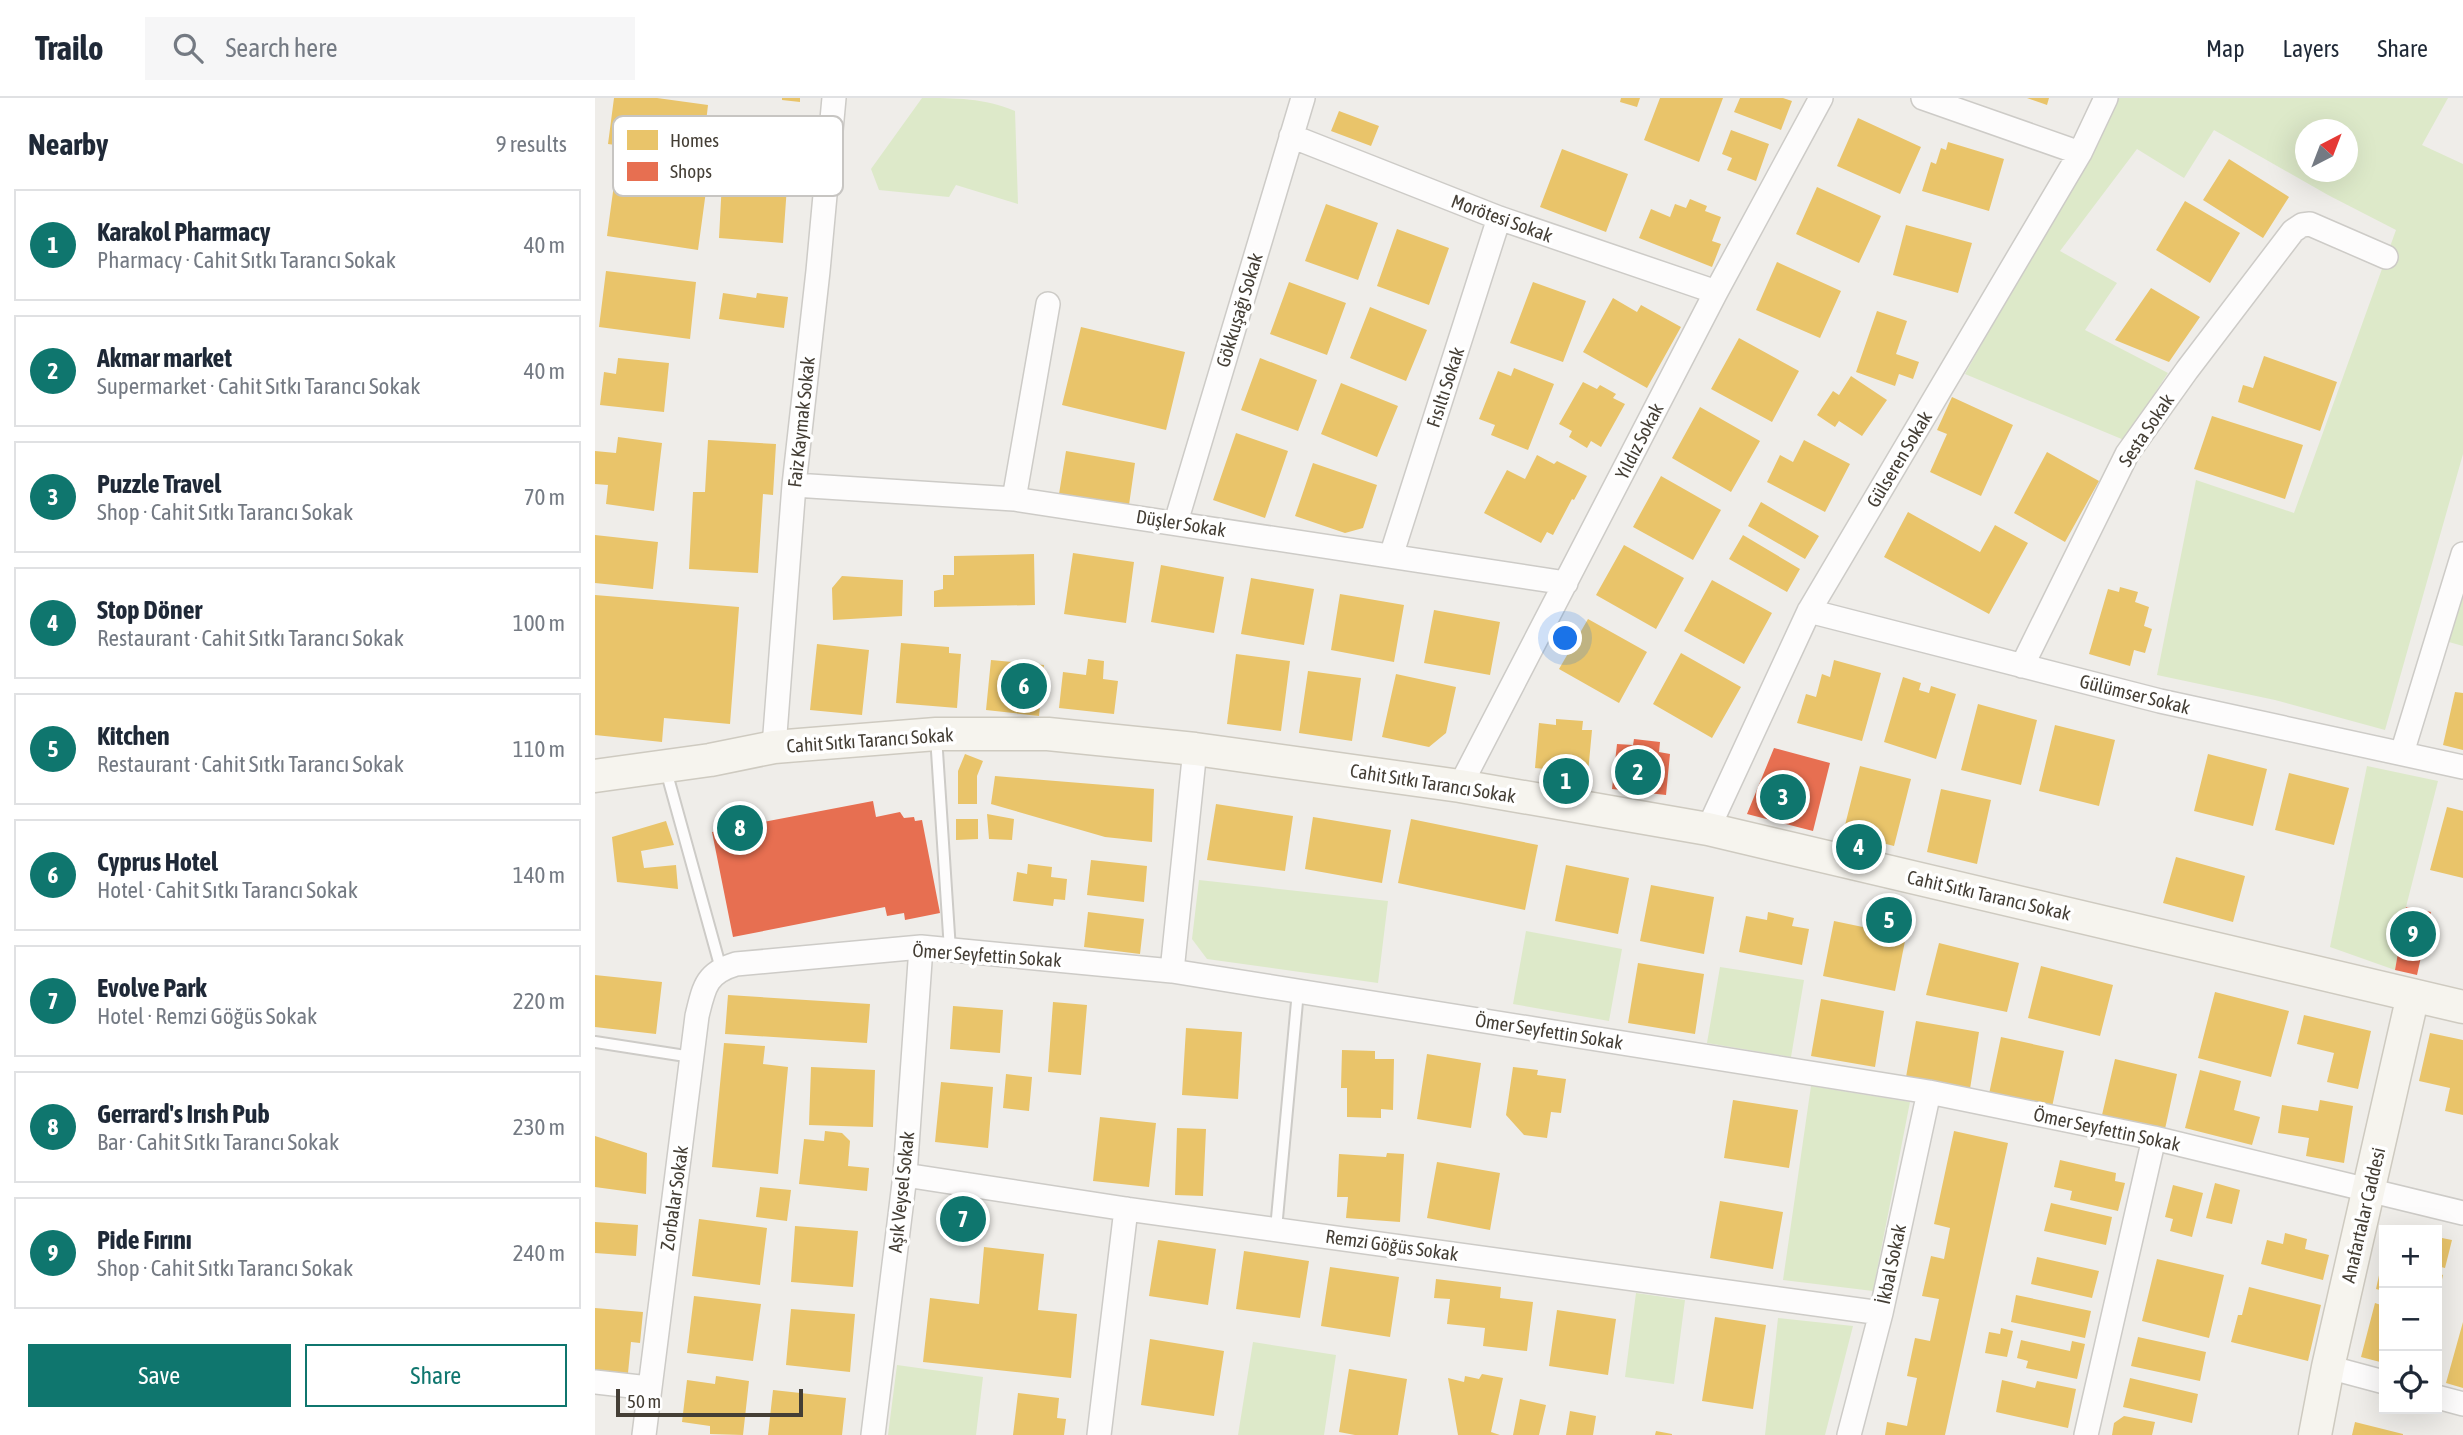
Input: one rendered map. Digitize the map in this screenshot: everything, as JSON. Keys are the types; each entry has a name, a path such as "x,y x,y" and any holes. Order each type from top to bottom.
{"street":[{"name":"Faiz Kaymak Sokak","path":"832,116 834,98"},
{"name":"Gökkuşağı Sokak","path":"1176,522 1303,98"},
{"name":"Yıldız Sokak","path":"1460,786 1716,292 1821,98"},
{"path":"1923,98 2080,153"},
{"name":"Gülseren Sokak","path":"1708,829 1809,611 2080,153 2106,98"},
{"name":"Morötesi Sokak","path":"1291,136 1499,218 1716,292"},
{"name":"Faiz Kaymak Sokak","path":"774,747 794,485 825,196"},
{"name":"Fısıltı Sokak","path":"1391,556 1499,218"},
{"name":"Sesta Sokak","path":"2022,666 2127,454 2293,231 2302,225 2310,224 2386,257"},
{"path":"1014,499 1048,304"},
{"name":"Düşler Sokak","path":"794,485 1014,499 1566,583"},
{"path":"2402,754 2463,554"},
{"name":"Gülümser Sokak","path":"1809,611 2160,701 2463,767"},
{"name":"Cahit Sıtkı Tarancı Sokak","path":"595,776 711,760 774,747 936,734 1048,734 1195,750 1460,786 1708,829 2463,1007"},
{"path":"1172,971 1195,750"},
{"path":"595,798 711,760"},
{"name":"Ömer Seyfettin Sokak","path":"721,969 736,964 921,947 1172,971 1929,1092 2154,1139 2463,1213"},
{"name":"Aşık Veysel Sokak","path":"873,1435 905,1175 921,947"},
{"name":"Zorbalar Sokak","path":"644,1435 692,1057 704,988 721,969"},
{"name":"Anafartalar Caddesi","path":"2315,1435 2413,995"},
{"name":"İkbal Sokak","path":"1849,1435 1881,1313 1929,1092"},
{"path":"2086,1435 2154,1139"},
{"name":"Remzi Göğüs Sokak","path":"905,1175 1126,1209 1881,1313"},
{"path":"1103,1434 1126,1209"},
{"path":"2328,1367 2379,1381"},
{"path":"595,1382 649,1388"},
{"path":"2442,1398 2463,1404"}],"lane":[{"path":"936,734 950,950"},
{"path":"667,774 721,969"},
{"path":"1276,1229 1298,991"},
{"path":"595,1042 692,1057"}],"green space":[{"path":"922,98 981,101 1015,111 1018,204 956,185 949,197 879,190 871,169"},
{"path":"2118,98 2448,98 2422,145 2463,164 2463,454 2385,730 2275,700 2157,675 2196,480 2294,513 2396,230 2305,182 2358,182 2358,119 2295,119 2295,176 2214,130 2184,178 2137,149 2060,251 2117,283 2085,330 2168,373 2124,440 1965,374"},
{"path":"2463,594 2463,646 2449,642"},
{"path":"2367,766 2438,781 2406,907 2395,970 2330,947"},
{"path":"1199,880 1388,901 1378,983 1207,959 1192,939"},
{"path":"1526,931 1622,949 1609,1021 1513,1004"},
{"path":"1720,967 1804,980 1791,1057 1707,1043"},
{"path":"1811,1086 1910,1102 1873,1291 1783,1280"},
{"path":"1636,1293 1685,1300 1674,1384 1625,1377"},
{"path":"1778,1318 1853,1326 1825,1435 1765,1435"},
{"path":"1253,1342 1336,1355 1324,1435 1238,1435"},
{"path":"897,1365 983,1377 976,1435 888,1435"}],"building: Homes":[{"path":"614,98 657,98 708,105 707,116 613,116 613,145 608,144"},
{"path":"800,98 800,102 782,100"},
{"path":"1621,98 1640,98 1637,107 1620,102"},
{"path":"1660,98 1723,98 1699,162 1644,140"},
{"path":"1740,98 1783,98 1792,101 1781,130 1734,112"},
{"path":"2027,98 2049,98 2047,105"},
{"path":"1339,111 1379,126 1371,146 1331,131"},
{"path":"1858,118 1921,147 1900,194 1837,166"},
{"path":"1731,130 1769,144 1756,181 1727,170 1732,158 1722,154"},
{"path":"1948,142 2004,159 1989,211 1922,191 1931,162 1936,164 1941,148 1946,150"},
{"path":"1562,149 1628,174 1606,232 1540,207"},
{"path":"2229,159 2289,197 2263,238 2203,200"},
{"path":"1817,187 1881,216 1859,263 1796,234"},
{"path":"613,192 613,196 705,196 698,250 607,236"},
{"path":"721,196 786,196 783,243 719,238"},
{"path":"1690,199 1707,206 1705,211 1721,217 1712,241 1721,244 1712,267 1639,238 1651,209 1670,217 1675,204 1686,208"},
{"path":"2185,201 2240,233 2210,283 2156,250"},
{"path":"1326,204 1378,223 1358,280 1305,261"},
{"path":"1906,225 1972,243 1958,293 1893,275"},
{"path":"1397,229 1449,248 1429,305 1377,286"},
{"path":"1777,262 1841,291 1820,338 1756,310"},
{"path":"606,271 696,282 690,339 599,327"},
{"path":"1289,282 1346,303 1327,355 1270,334"},
{"path":"1533,282 1586,301 1563,362 1510,343"},
{"path":"2151,288 2200,317 2169,362 2115,340"},
{"path":"723,293 756,298 757,293 788,297 784,328 719,319"},
{"path":"1613,298 1637,312 1641,305 1681,327 1647,388 1583,352"},
{"path":"1370,307 1427,330 1406,381 1350,358"},
{"path":"1877,311 1907,321 1896,354 1919,362 1913,379 1899,374 1895,386 1856,372"},
{"path":"1081,327 1185,352 1166,430 1062,405"},
{"path":"1739,338 1799,371 1772,422 1711,389"},
{"path":"2264,356 2337,382 2320,431 2238,402 2243,385 2253,388"},
{"path":"618,358 669,363 664,412 600,405 604,372 616,374"},
{"path":"1260,358 1317,380 1298,431 1241,410"},
{"path":"1514,368 1554,384 1528,450 1491,435 1495,425 1479,419 1498,371 1511,376"},
{"path":"1851,376 1887,400 1862,436 1839,421 1835,427 1817,415 1833,391 1839,395"},
{"path":"1583,382 1597,389 1600,385 1616,394 1613,398 1625,404 1601,447 1591,441 1587,448 1569,437 1572,431 1559,424"},
{"path":"1341,383 1398,406 1377,457 1321,434"},
{"path":"1952,397 2013,425 1981,496 1930,472 1947,434 1937,430"},
{"path":"1700,407 1760,441 1731,492 1672,458"},
{"path":"2212,416 2303,445 2285,499 2194,469"},
{"path":"1236,433 1288,451 1265,518 1213,500"},
{"path":"618,437 662,443 654,511 606,504 608,485 595,484 595,451 616,453"},
{"path":"708,440 776,444 773,495 763,494 758,573 689,569 693,492 705,492"},
{"path":"1804,440 1850,464 1825,512 1767,482 1780,455 1793,462"},
{"path":"1066,451 1135,463 1129,505 1059,494"},
{"path":"2047,452 2099,481 2065,542 2014,513"},
{"path":"1537,455 1554,464 1557,461 1587,476 1553,535 1547,532 1541,543 1484,513 1507,470 1525,479"},
{"path":"1313,463 1377,485 1363,528 1345,533 1295,516"},
{"path":"1661,476 1721,510 1693,560 1633,527"},
{"path":"1761,502 1819,536 1805,559 1748,526"},
{"path":"1908,512 1980,552 1995,525 2028,543 1989,614 1884,557"},
{"path":"595,535 658,542 653,589 595,583"},
{"path":"1743,535 1800,569 1787,592 1729,559"},
{"path":"1624,545 1684,578 1656,629 1596,595"},
{"path":"1073,553 1134,562 1126,623 1064,614"},
{"path":"1034,554 1035,605 934,607 934,591 943,589 943,575 954,575 954,556"},
{"path":"1161,565 1224,577 1214,633 1151,622"},
{"path":"842,576 903,580 902,616 833,620 832,588"},
{"path":"1251,578 1314,589 1304,645 1241,634"},
{"path":"1712,580 1772,613 1744,664 1684,631"},
{"path":"2120,587 2138,592 2135,602 2149,607 2144,626 2152,629 2145,653 2134,650 2130,666 2089,654 2108,589 2119,592"},
{"path":"1340,594 1404,605 1394,662 1331,650"},
{"path":"595,595 739,607 730,724 664,718 662,742 595,735"},
{"path":"1434,610 1500,622 1490,675 1424,663"},
{"path":"1588,619 1647,652 1619,703 1559,669"},
{"path":"901,643 949,647 949,653 961,654 957,708 896,703"},
{"path":"817,644 869,650 862,715 810,710"},
{"path":"1681,653 1741,687 1712,738 1653,704"},
{"path":"1236,654 1290,661 1281,731 1227,724"},
{"path":"1088,659 1104,661 1103,679 1118,681 1114,714 1059,708 1063,672 1086,675"},
{"path":"991,660 1044,665 1039,716 986,710"},
{"path":"1834,660 1881,673 1862,741 1797,723 1806,694 1816,697 1822,674 1830,677"},
{"path":"1308,671 1361,678 1352,741 1299,733"},
{"path":"1396,674 1456,687 1446,733 1429,747 1382,737"},
{"path":"1903,677 1921,683 1919,690 1929,693 1931,686 1956,694 1936,759 1884,742"},
{"path":"2455,692 2463,693 2463,750 2443,745"},
{"path":"1978,704 2037,720 2021,785 1961,770"},
{"path":"1556,719 1583,721 1582,730 1592,730 1588,773 1535,768 1539,723 1556,725"},
{"path":"2055,725 2115,740 2099,806 2039,791"},
{"path":"965,754 983,761 977,776 977,804 958,804 958,771"},
{"path":"2208,754 2267,769 2253,826 2194,811"},
{"path":"1860,766 1911,779 1894,846 1843,833"},
{"path":"2289,773 2349,788 2334,845 2275,830"},
{"path":"995,776 1154,789 1152,842 1105,837 991,804"},
{"path":"1941,789 1991,800 1977,864 1927,852"},
{"path":"1216,804 1293,816 1285,871 1207,860"},
{"path":"2447,807 2463,811 2463,878 2430,870"},
{"path":"987,814 1014,819 1012,840 989,839"},
{"path":"1313,817 1391,830 1382,883 1305,869"},
{"path":"956,819 978,819 978,839 956,840"},
{"path":"1411,819 1538,845 1525,910 1398,883"},
{"path":"666,821 674,845 641,851 644,868 676,865 678,889 617,882 612,837"},
{"path":"2176,857 2245,876 2233,922 2163,903"},
{"path":"1091,860 1147,866 1144,902 1087,895"},
{"path":"1028,864 1052,867 1051,877 1067,879 1065,900 1054,899 1053,906 1013,901 1017,872 1027,874"},
{"path":"1566,865 1629,878 1618,934 1555,921"},
{"path":"1651,885 1714,897 1704,954 1640,941"},
{"path":"1088,912 1144,919 1140,954 1084,947"},
{"path":"1768,912 1794,918 1792,926 1809,929 1802,965 1739,952 1746,916 1767,920"},
{"path":"1834,921 1906,936 1895,991 1823,976"},
{"path":"1939,943 2019,963 2007,1012 1926,995"},
{"path":"1638,963 1704,974 1695,1034 1628,1023"},
{"path":"2041,966 2113,985 2100,1036 2028,1018"},
{"path":"595,975 662,982 656,1034 595,1027"},
{"path":"2215,992 2289,1011 2271,1077 2198,1058"},
{"path":"728,995 870,1004 867,1043 725,1034"},
{"path":"1821,999 1884,1011 1875,1067 1811,1056"},
{"path":"1053,1002 1087,1005 1081,1075 1048,1072"},
{"path":"953,1006 1003,1010 1000,1053 950,1049"},
{"path":"2304,1015 2371,1031 2358,1089 2327,1082 2334,1053 2297,1044"},
{"path":"1916,1021 1979,1032 1970,1089 1906,1077"},
{"path":"1186,1028 1242,1032 1238,1099 1182,1095"},
{"path":"2430,1033 2463,1040 2463,1115 2445,1111 2450,1088 2419,1081"},
{"path":"2001,1037 2064,1051 2052,1107 1989,1094"},
{"path":"724,1043 765,1046 763,1064 788,1067 778,1174 712,1167"},
{"path":"1342,1050 1375,1051 1375,1059 1394,1059 1393,1110 1381,1109 1381,1118 1347,1117 1347,1088 1341,1088"},
{"path":"1427,1054 1481,1063 1471,1128 1417,1119"},
{"path":"2115,1059 2177,1074 2165,1129 2102,1115"},
{"path":"811,1067 875,1070 873,1127 809,1125"},
{"path":"1513,1067 1538,1070 1537,1075 1566,1079 1561,1113 1551,1112 1547,1138 1524,1135 1506,1115"},
{"path":"2200,1070 2241,1081 2234,1110 2260,1117 2252,1145 2185,1128"},
{"path":"1006,1074 1032,1077 1029,1111 1003,1108"},
{"path":"941,1082 993,1087 988,1148 935,1142"},
{"path":"1733,1100 1798,1110 1789,1168 1724,1158"},
{"path":"2320,1100 2353,1106 2344,1163 2306,1156 2309,1138 2278,1133 2282,1105 2318,1111"},
{"path":"1100,1117 1156,1123 1149,1187 1093,1181"},
{"path":"1177,1128 1206,1129 1203,1196 1175,1195"},
{"path":"825,1131 842,1133 850,1141 848,1166 869,1168 867,1191 799,1184 804,1139 824,1141"},
{"path":"1954,1131 2008,1143 1945,1435 1885,1435 1887,1422 1907,1426 1917,1378 1907,1376 1915,1338 1930,1341 1939,1299 1922,1296 1931,1256 1944,1259 1950,1228 1934,1224"},
{"path":"595,1136 647,1153 646,1194 595,1187"},
{"path":"1387,1153 1404,1154 1400,1222 1346,1218 1348,1197 1337,1197 1339,1154 1386,1157"},
{"path":"2060,1160 2116,1173 2115,1181 2125,1183 2118,1211 2070,1200 2072,1191 2054,1187"},
{"path":"1437,1162 1500,1173 1490,1230 1427,1218"},
{"path":"2215,1183 2240,1190 2232,1224 2206,1218"},
{"path":"2173,1185 2203,1193 2192,1237 2170,1231 2173,1219 2165,1217"},
{"path":"760,1187 791,1190 787,1221 756,1217"},
{"path":"1720,1201 1783,1212 1773,1269 1710,1258"},
{"path":"2051,1203 2112,1217 2106,1245 2044,1231"},
{"path":"699,1219 767,1228 760,1285 692,1276"},
{"path":"595,1222 638,1225 636,1256 595,1253"},
{"path":"795,1226 858,1231 853,1287 791,1282"},
{"path":"2285,1233 2307,1239 2305,1249 2329,1255 2323,1280 2261,1264 2267,1240 2283,1244"},
{"path":"2442,1238 2452,1240 2445,1268 2442,1267"},
{"path":"1158,1240 1216,1249 1208,1305 1149,1296"},
{"path":"984,1247 1044,1254 1038,1310 1077,1314 1071,1378 923,1362 930,1298 979,1304"},
{"path":"1244,1251 1309,1261 1300,1318 1236,1309"},
{"path":"2037,1257 2099,1271 2092,1298 2031,1284"},
{"path":"2157,1259 2224,1275 2209,1338 2142,1321"},
{"path":"1330,1267 1399,1277 1390,1337 1321,1326"},
{"path":"1436,1279 1501,1287 1500,1298 1533,1302 1527,1351 1483,1346 1485,1328 1447,1324 1450,1299 1434,1298"},
{"path":"2249,1287 2321,1305 2308,1361 2231,1342"},
{"path":"2016,1295 2091,1311 2085,1338 2011,1322"},
{"path":"694,1296 761,1304 753,1361 687,1353"},
{"path":"2375,1303 2379,1304 2379,1362 2361,1357"},
{"path":"595,1308 643,1312 640,1343 631,1342 628,1373 595,1370"},
{"path":"791,1309 855,1314 850,1372 786,1365"},
{"path":"1557,1310 1616,1319 1608,1375 1549,1366"},
{"path":"1715,1317 1766,1325 1753,1409 1702,1401"},
{"path":"2463,1322 2463,1388 2446,1383"},
{"path":"2001,1328 2013,1331 2007,1357 1985,1353 1989,1332 2000,1334"},
{"path":"2138,1337 2206,1352 2200,1381 2131,1366"},
{"path":"1150,1339 1224,1351 1214,1416 1141,1405"},
{"path":"2021,1340 2070,1351 2072,1341 2085,1344 2077,1379 2026,1368 2028,1361 2017,1358"},
{"path":"1349,1369 1407,1379 1398,1435 1355,1435 1339,1432"},
{"path":"1482,1374 1503,1378 1491,1432 1500,1435 1458,1435 1448,1378 1464,1382 1465,1376 1479,1379"},
{"path":"716,1376 749,1381 743,1435 710,1434 710,1426 682,1422 687,1380 715,1384"},
{"path":"2130,1378 2198,1394 2192,1423 2123,1407"},
{"path":"2002,1380 2035,1388 2037,1381 2076,1389 2068,1428 1996,1412"},
{"path":"773,1390 846,1398 842,1435 768,1435"},
{"path":"1018,1393 1059,1398 1057,1418 1066,1419 1064,1435 1013,1435"},
{"path":"1520,1399 1546,1405 1539,1435 1513,1435"},
{"path":"1570,1411 1596,1416 1593,1435 1566,1435"},
{"path":"2124,1416 2155,1422 2152,1435 2112,1435 2114,1423"},
{"path":"2355,1422 2403,1434 2403,1435 2352,1435"},
{"path":"1656,1431 1672,1434 1672,1435 1655,1435"}],"building: Shops":[{"path":"1634,739 1660,742 1659,752 1670,754 1666,795 1612,789 1617,744 1633,745"},
{"path":"1774,748 1830,763 1813,831 1747,814"},
{"path":"873,801 876,817 900,812 904,818 922,820 940,913 905,920 904,913 887,916 885,907 733,937 712,832"},
{"path":"2406,907 2431,912 2417,975 2395,970"}],"place":[{"name":"Cyprus Hotel","path":"1024,686"},
{"name":"Akmar market","path":"1638,772"},
{"name":"Karakol Pharmacy","path":"1566,781"},
{"name":"Puzzle Travel","path":"1783,797"},
{"name":"Gerrard's Irısh Pub","path":"740,828"},
{"name":"Stop Döner","path":"1859,847"},
{"name":"Kitchen","path":"1889,920"},
{"name":"Pide Fırını","path":"2413,934"},
{"name":"Evolve Park","path":"963,1219"}]}
